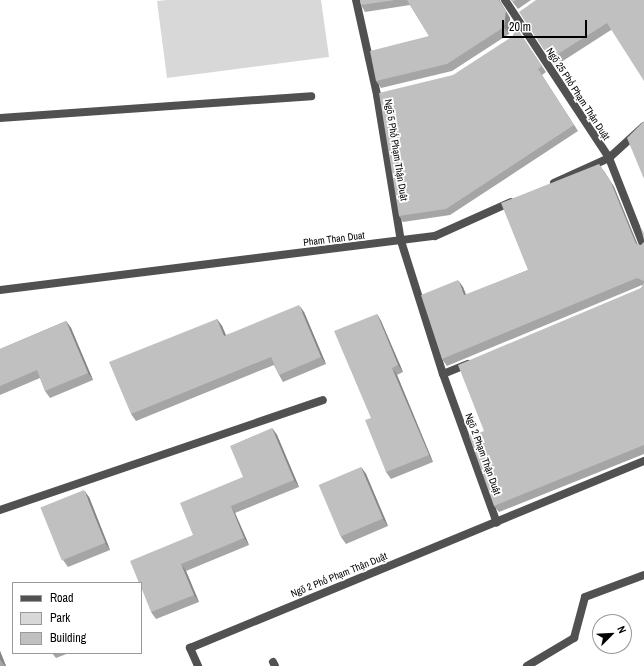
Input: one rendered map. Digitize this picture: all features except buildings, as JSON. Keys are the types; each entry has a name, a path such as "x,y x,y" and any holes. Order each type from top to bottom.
{"street":[{"name":"Ngõ 5 Phố Phạm Thận Duật","path":"356,0 381,94 401,241"},
{"name":"Ngõ 25 Phố Phạm Thận Duật","path":"505,0 519,15 609,158 644,247"},
{"path":"515,31 519,15"},
{"path":"0,118 311,96"},
{"path":"544,187 609,158 644,126"},
{"name":"Pham Than Duat","path":"0,290 435,236 522,197"},
{"name":"Ngõ 2 Phạm Thận Duật","path":"401,241 443,374 498,523"},
{"path":"443,374 479,360"},
{"path":"0,510 323,400"},
{"path":"498,523 644,462"},
{"name":"Ngõ 2 Phố Phạm Thận Duật","path":"198,666 190,648 325,591 498,523"},
{"path":"527,666 574,638 585,597 644,575"}],"green space":[{"path":"321,0 329,57 167,78 157,1"}]}
